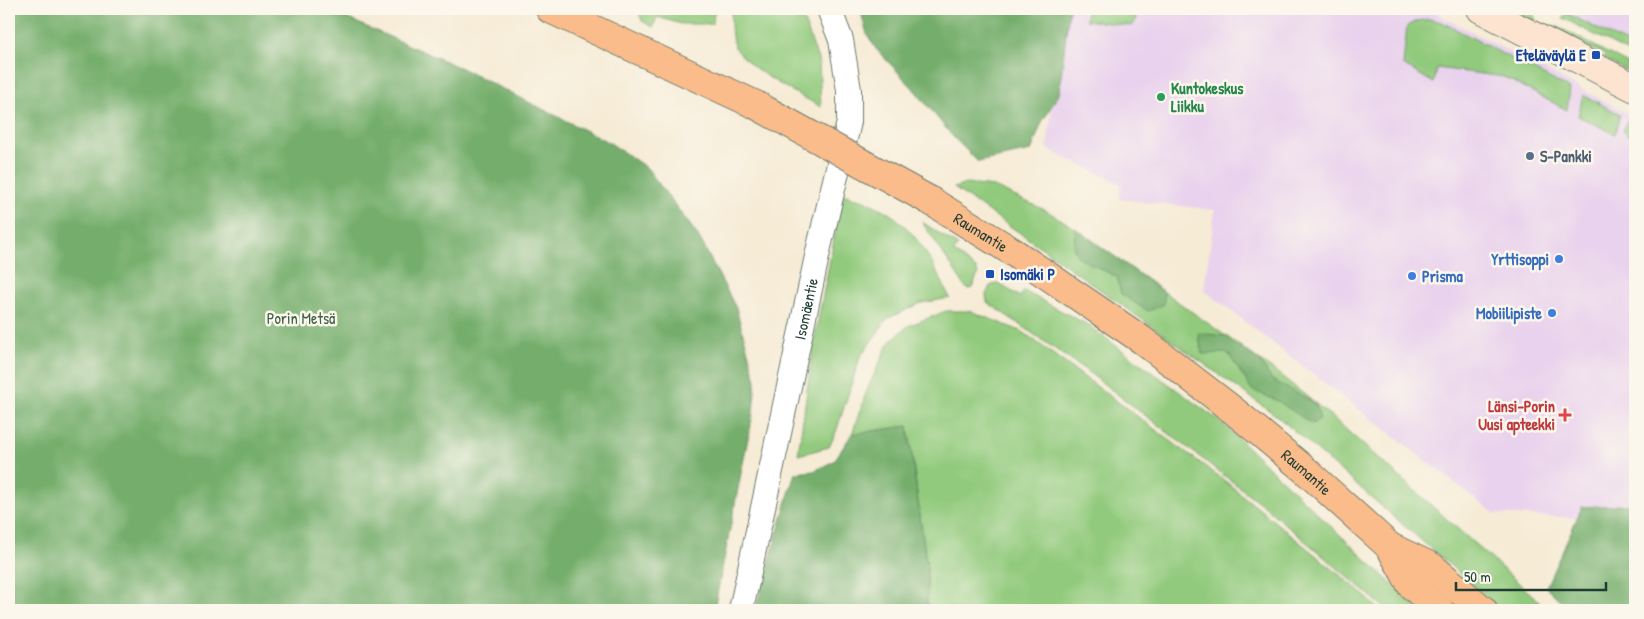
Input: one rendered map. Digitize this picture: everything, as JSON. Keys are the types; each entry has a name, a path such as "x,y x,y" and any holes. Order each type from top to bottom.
{"highway":[{"name":"Raumantie","path":"550,9 756,104 928,200 1013,252 1142,340 1305,470 1390,547 1432,566 1483,610"},
{"name":"Raumantie","path":"1390,547 1411,585 1440,610"}],"main road":[{"path":"1481,9 1635,88"}],"street":[{"name":"Isomäentie","path":"741,610 819,247 849,122 849,90 841,40 828,9"}],"shaded area":[{"path":"1064,9 1428,9 1635,117 1635,521 1495,514 1204,290 1215,210 1119,199 1121,184 1047,149"},
{"path":"1551,9 1635,9 1635,53"}],"green space":[{"name":"Porin Metsä","path":"9,9 320,9 337,14 461,68 610,143 647,168 699,237 736,308 756,380 753,413 714,610 9,610"},
{"path":"638,9 715,9 712,24 681,24 657,17 653,27 642,21"},
{"path":"732,9 797,9 802,15 819,62 821,107 774,81 742,56 735,47 733,40"},
{"path":"860,9 1069,9 1059,94 1042,122 1031,151 978,162 954,138 912,87 876,49 867,34"},
{"path":"1087,9 1137,9 1132,26 1086,20"},
{"path":"1377,9 1412,9 1391,16"},
{"path":"1505,9 1523,9 1534,15 1536,20 1527,21"},
{"path":"1566,13 1634,47 1631,54 1563,18"},
{"path":"1429,19 1442,22 1570,89 1567,110 1504,77 1437,68 1434,83 1403,65 1407,26"},
{"path":"1557,26 1628,64 1626,71 1604,59 1605,55 1592,49 1590,53 1553,33"},
{"path":"1583,95 1620,114 1615,134 1578,116"},
{"path":"1629,118 1635,121 1635,139 1629,137 1623,131"},
{"path":"966,184 994,187 1045,210 1075,228 1280,375 1332,417 1549,610 1502,610 1277,416 1042,248 954,188"},
{"path":"843,194 876,206 901,223 921,245 950,298 921,303 887,319 860,357 836,432 829,447 798,455 814,341"},
{"path":"922,222 958,246 954,251 955,253 976,269 978,274 972,288 967,289"},
{"path":"1075,228 1164,292 1164,304 1148,311 1121,294 1117,277 1079,258 1074,250"},
{"path":"998,283 1020,297 1024,291 1086,324 1221,422 1419,610 1387,610 1259,502 1087,371 987,302 986,295 990,286"},
{"path":"946,311 970,311 1023,332 1225,481 1380,610 927,610 927,568 908,426 852,434 867,390 889,342 908,326"},
{"path":"1198,333 1226,336 1259,360 1272,380 1315,403 1320,419 1312,424 1278,401 1252,390 1228,353 1202,354"},
{"path":"908,426 927,569 927,610 755,610 795,473 814,471 834,461 852,434"},
{"path":"1635,504 1635,610 1570,610 1546,587 1582,507"}],"place":[{"name":"Eteläväylä E","path":"1596,55"},
{"name":"Kuntokeskus Liikku","path":"1161,97"},
{"name":"S-Pankki","path":"1530,156"},
{"name":"Yrttisoppi","path":"1559,259"},
{"name":"Isomäki P","path":"990,274"},
{"name":"Prisma","path":"1412,276"},
{"name":"Mobiilipiste","path":"1552,313"},
{"name":"Länsi-Porin Uusi apteekki","path":"1565,415"}]}
